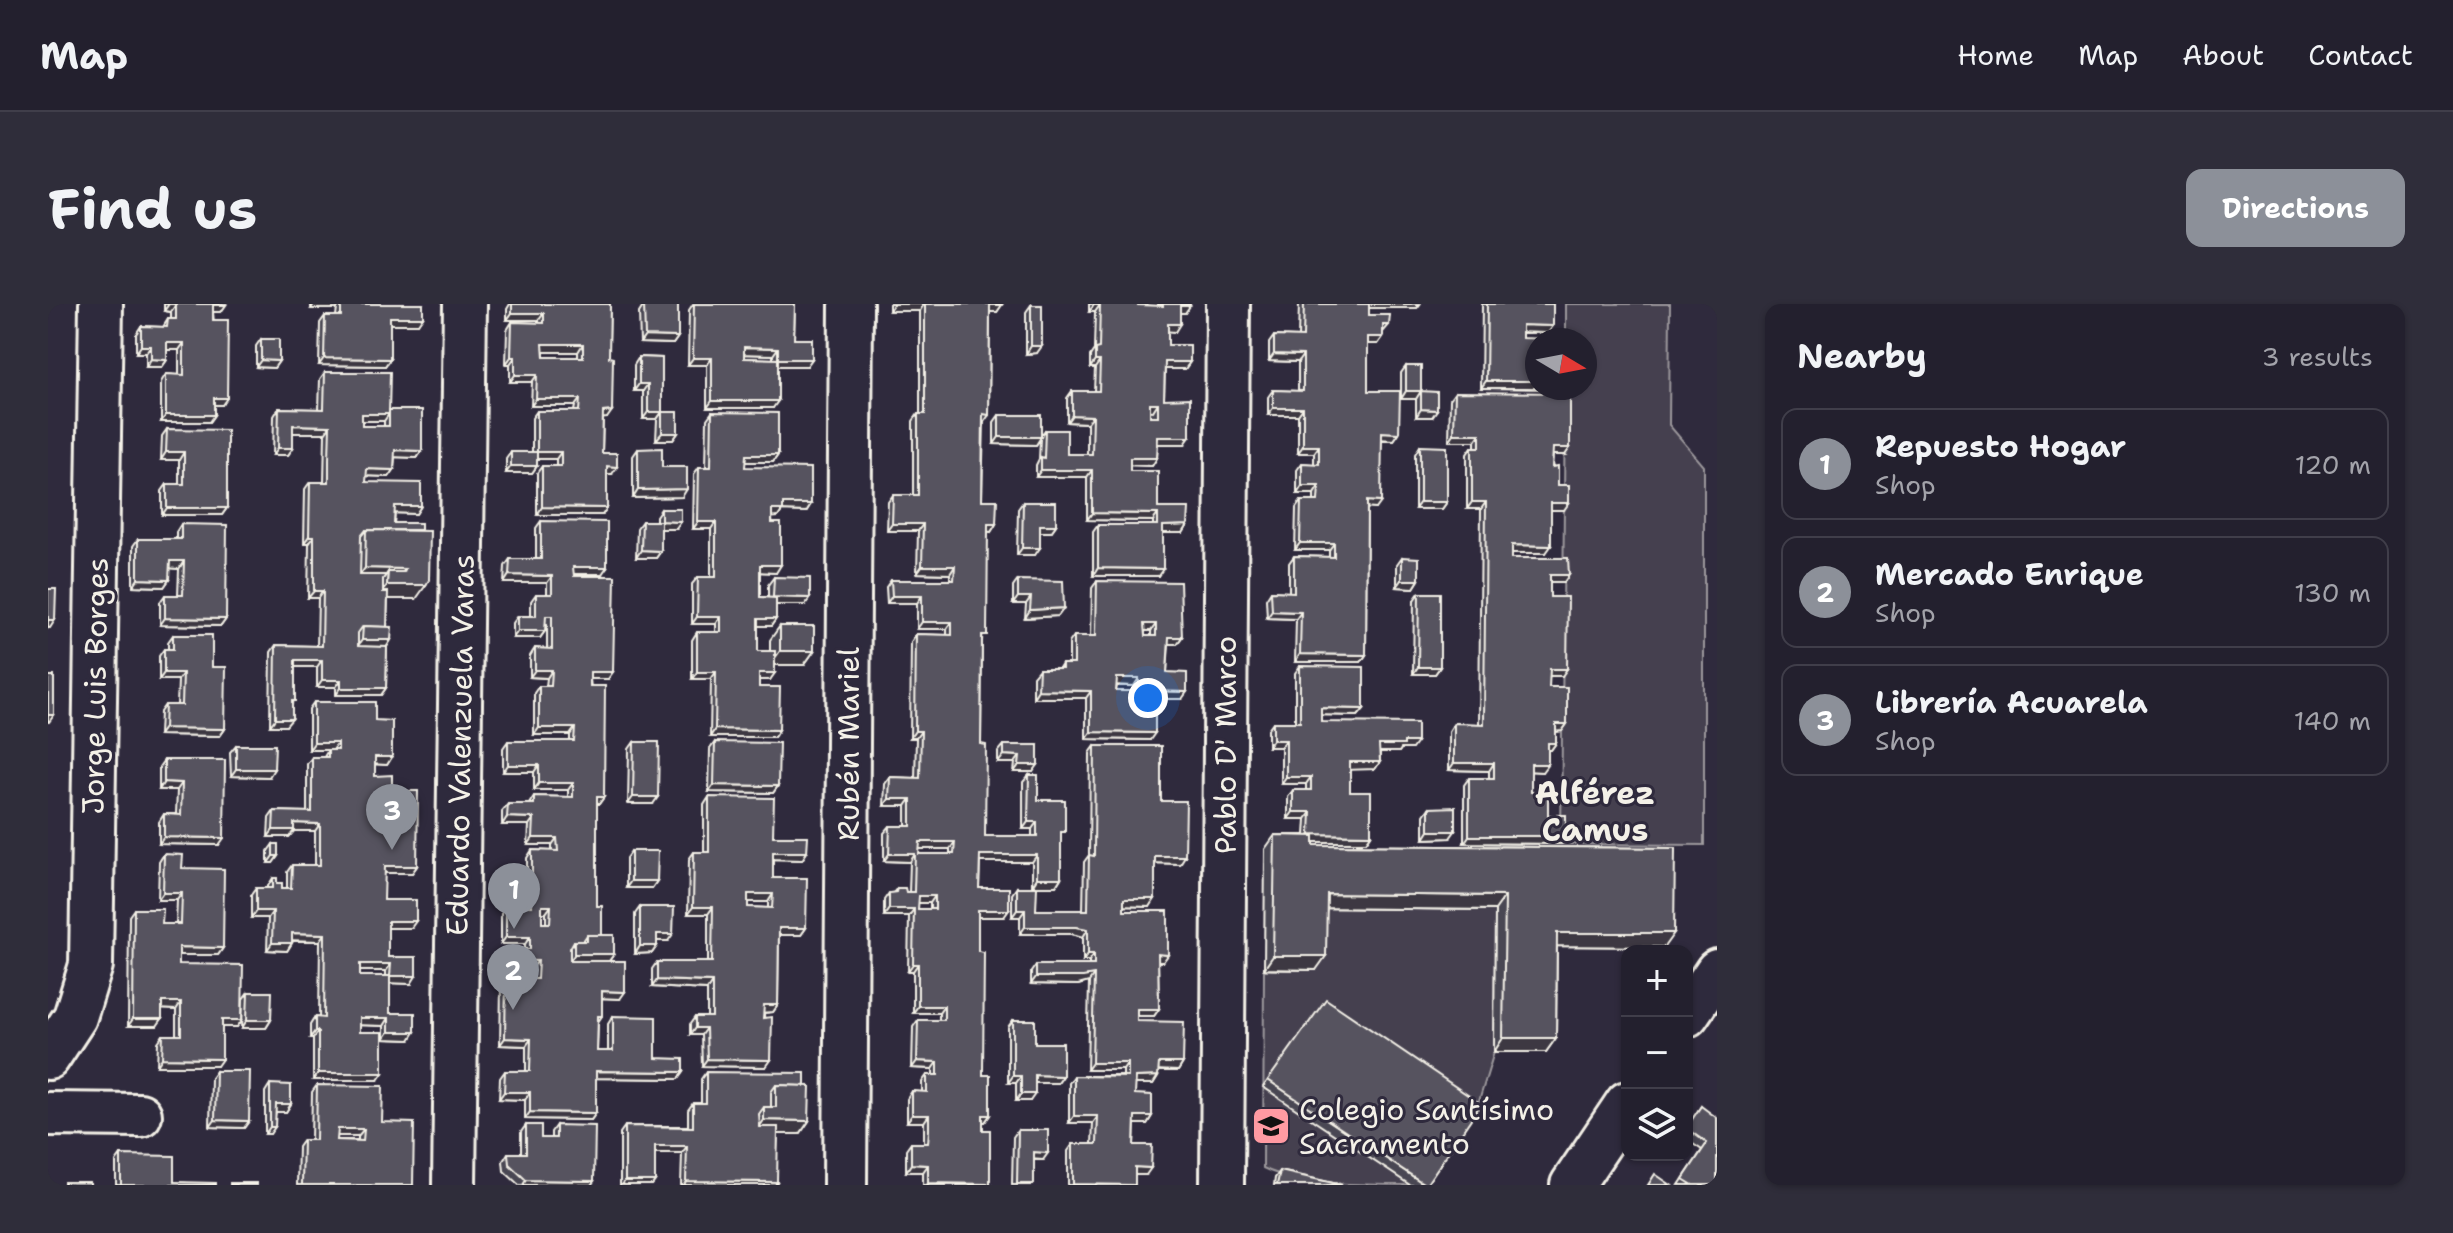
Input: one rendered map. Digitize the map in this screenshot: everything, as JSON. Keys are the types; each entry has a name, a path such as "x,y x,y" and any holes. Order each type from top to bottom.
{"street":[{"name":"Jorge Luis Borges","path":"48,1058 75,1017 91,965 101,304"},
{"name":"Eduardo Valenzuela Varas","path":"454,1185 465,304"},
{"name":"Rubén Mariel","path":"845,1185 851,304"},
{"name":"Pablo D' Marco","path":"1222,1185 1228,304"},
{"path":"1693,1006 1717,971"},
{"path":"1572,1185 1621,1112"},
{"path":"48,1114 140,1115"}],"shaded area":[{"path":"1566,304 1670,304 1669,425 1704,466 1704,845 1561,844 1565,400 1597,400 1597,328 1566,328"},
{"path":"1317,908 1495,910 1494,1052 1476,1111 1264,1086 1410,1185 1313,1181 1263,1168 1264,970 1316,970"}],"building":[{"path":"176,304 226,304 213,305 213,320 228,320 227,398 214,398 214,415 166,415 166,374 184,375 184,343 167,343 167,360 151,359 151,346 141,346 141,326 167,327 168,319 176,319"},
{"path":"341,304 423,304 423,317 390,317 390,359 324,358 325,316 341,316"},
{"path":"512,304 610,304 612,411 603,412 602,453 617,453 617,467 607,466 607,508 542,507 542,466 561,466 561,452 537,452 537,411 579,411 580,399 536,399 537,375 515,375 515,357 511,357 512,322 544,323 544,313 512,313","holes":["543,344 583,344 583,357 544,357"]},
{"path":"678,304 678,337 645,336 644,305"},
{"path":"694,304 795,304 794,339 812,339 812,359 778,359 778,401 712,401 712,358 693,358","holes":["744,347 778,348 778,359 744,358"]},
{"path":"925,304 1002,304 990,305 989,415 983,414 982,500 997,500 996,524 988,524 987,635 982,635 981,744 986,745 985,836 1037,836 1037,822 1028,822 1029,775 1038,775 1038,800 1065,800 1065,832 1061,832 1061,878 1037,878 1037,855 980,855 979,888 1009,888 1009,910 978,910 978,951 984,952 983,1075 990,1075 990,1115 983,1115 983,1130 990,1130 990,1184 928,1183 928,1165 911,1164 911,1143 928,1143 929,1130 929,1115 912,1115 912,1091 927,1092 927,1075 938,1075 938,1062 917,1061 918,1020 944,1020 944,1006 918,1006 918,964 913,964 914,909 889,909 889,893 896,892 897,888 914,892 915,854 889,854 890,826 911,826 911,799 889,799 890,777 920,778 921,731 915,731 916,634 952,635 952,622 922,622 922,596 892,596 891,580 954,580 955,566 922,566 923,524 892,524 893,495 918,495 918,414 925,414","holes":["920,842 955,842 954,854 919,854","919,896 935,896 935,909 918,909"]},
{"path":"1190,304 1180,306 1180,324 1168,324 1168,345 1190,345 1190,362 1165,362 1164,399 1190,398 1190,437 1158,437 1157,458 1130,458 1130,471 1158,471 1158,508 1189,508 1188,525 1163,526 1163,569 1098,568 1098,525 1158,525 1158,514 1092,513 1092,470 1041,470 1045,430 1067,430 1067,454 1092,454 1093,416 1072,415 1072,391 1099,391 1100,361 1095,361 1095,349 1099,348 1100,305 1094,305","holes":["1150,403 1158,403 1158,416 1150,416"]},
{"path":"1304,304 1369,304 1369,315 1390,315 1389,325 1383,325 1383,337 1368,337 1368,391 1400,391 1399,433 1382,432 1381,502 1367,501 1366,655 1300,654 1301,612 1272,611 1271,591 1294,592 1294,556 1334,557 1334,543 1300,543 1301,501 1318,501 1319,486 1302,486 1302,463 1319,464 1319,446 1303,446 1303,408 1273,408 1273,390 1303,391 1303,355 1274,354 1274,336 1303,337"},
{"path":"1487,304 1553,304 1553,326 1522,325 1525,381 1486,381"},
{"path":"1031,305 1042,305 1042,346 1031,346"},
{"path":"261,339 279,339 279,361 261,360"},
{"path":"639,357 662,358 662,412 648,412 648,384 639,384"},
{"path":"1406,366 1421,366 1421,391 1406,391"},
{"path":"325,372 390,372 389,410 422,410 422,451 395,450 394,470 367,469 366,482 421,483 421,506 395,506 394,523 421,523 421,530 366,530 361,536 360,575 386,575 383,592 388,592 387,627 363,626 358,633 358,646 387,647 386,688 341,688 341,680 322,680 322,660 295,660 292,719 275,719 276,645 322,646 323,591 314,591 314,536 309,536 310,482 329,482 330,426 293,425 293,448 278,448 279,408 324,409","holes":["362,414 389,414 389,426 362,426"]},
{"path":"1421,391 1437,392 1437,410 1421,409"},
{"path":"1455,392 1525,393 1525,400 1570,400 1570,448 1553,448 1552,467 1558,466 1558,485 1569,485 1569,503 1551,503 1551,546 1512,545 1512,558 1568,558 1569,575 1550,575 1550,597 1568,597 1567,669 1550,669 1549,687 1567,687 1567,724 1556,724 1556,743 1548,743 1548,764 1531,764 1531,792 1548,793 1548,815 1566,815 1566,836 1469,836 1469,778 1494,778 1494,763 1454,763 1454,723 1484,724 1486,502 1472,502 1472,447 1480,447 1480,434 1454,434"},
{"path":"662,412 678,412 678,433 662,433"},
{"path":"712,412 778,413 778,455 746,455 745,467 811,468 811,504 783,504 783,510 772,510 772,523 781,523 781,565 760,565 760,597 776,598 776,619 758,619 758,651 775,651 775,673 759,673 759,687 780,687 779,730 715,729 716,672 697,672 697,632 721,632 721,617 697,617 698,577 716,577 716,522 698,522 699,467 711,467"},
{"path":"999,415 1041,415 1041,437 999,437"},
{"path":"167,429 227,430 227,508 167,508 167,484 184,484 184,452 166,452"},
{"path":"1420,446 1447,447 1447,502 1420,502"},
{"path":"662,448 662,467 687,467 687,489 638,490 638,449"},
{"path":"511,452 537,452 537,466 511,466"},
{"path":"1023,502 1056,502 1056,525 1040,525 1040,548 1022,548"},
{"path":"661,509 681,509 681,522 661,521"},
{"path":"541,521 607,522 607,567 573,567 574,576 615,576 613,672 590,672 590,686 605,686 604,797 597,797 597,906 602,906 602,935 587,935 583,941 574,941 570,948 570,961 625,961 625,992 602,991 597,1051 613,1051 613,1016 656,1017 656,1058 683,1059 683,1072 596,1071 596,1113 530,1112 530,1092 504,1092 505,1071 530,1071 531,1039 505,1038 506,978 537,979 538,961 506,960 506,949 530,949 530,937 506,937 506,905 532,906 532,850 558,851 557,838 533,838 534,818 507,817 508,804 534,804 534,796 573,797 573,783 539,783 539,765 508,765 508,741 574,741 575,728 539,728 539,686 551,686 552,670 535,670 535,648 552,649 552,616 546,616 545,631 518,631 518,616 536,616 536,594 552,594 552,576 509,575 510,559 541,559","holes":["542,906 551,906 550,923 542,923"]},
{"path":"642,521 661,521 661,551 641,550"},
{"path":"181,524 227,525 226,619 165,618 165,595 183,595 184,561 170,561 169,580 138,579 138,539 181,539"},
{"path":"366,530 430,531 429,580 426,585 387,585 388,572 404,572 405,569 365,568"},
{"path":"1402,557 1419,558 1419,580 1402,580"},
{"path":"774,577 810,578 810,598 773,597"},
{"path":"1018,580 1063,581 1064,608 1030,610 1031,597 1018,597"},
{"path":"1097,581 1180,582 1182,637 1169,637 1167,672 1187,673 1187,692 1155,691 1155,733 1091,732 1091,691 1038,690 1039,669 1062,669 1062,664 1074,664 1074,636 1096,636","holes":["1144,624 1156,624 1156,636 1145,636","1117,678 1139,678 1139,691 1116,691"]},
{"path":"48,589 56,589 55,620 48,620"},
{"path":"1419,593 1440,593 1440,667 1418,667"},
{"path":"363,626 392,627 391,640 362,640"},
{"path":"780,626 814,626 814,651 780,651"},
{"path":"173,635 212,635 212,667 226,667 225,729 164,728 165,705 182,705 183,673 164,673 164,649 173,649"},
{"path":"1300,666 1364,667 1364,709 1321,708 1321,722 1417,723 1417,742 1379,745 1380,762 1350,762 1350,792 1371,792 1371,835 1310,834 1311,812 1293,812 1293,790 1311,790 1311,777 1286,777 1286,740 1273,740 1273,722 1300,722"},
{"path":"48,676 54,676 54,715 48,715"},
{"path":"314,702 375,702 375,720 392,721 392,757 375,757 375,776 392,775 392,791 418,791 417,866 385,866 384,900 416,900 416,921 388,921 388,957 416,957 416,976 390,976 390,1013 415,1013 415,1032 389,1032 389,1018 360,1018 360,1032 383,1032 383,1073 318,1073 315,1017 324,1018 325,934 292,933 292,943 272,943 273,911 256,911 256,888 273,888 273,878 277,878 282,888 291,888 292,865 320,865 320,824 294,823 294,830 273,830 274,811 312,812 312,757 328,757 328,750 338,750 338,743 314,743","holes":["360,964 391,964 390,976 360,976"]},
{"path":"634,742 659,742 658,797 633,797"},
{"path":"715,742 779,743 778,786 714,785"},
{"path":"236,745 275,745 274,769 236,769"},
{"path":"1004,745 1038,745 1038,765 1019,765 1020,756 1004,755"},
{"path":"1095,746 1161,746 1161,801 1186,801 1185,856 1155,856 1155,899 1124,899 1124,911 1168,911 1168,955 1158,954 1159,1009 1137,1009 1137,1021 1184,1022 1183,1063 1159,1063 1158,1076 1136,1077 1135,1094 1152,1095 1152,1116 1135,1116 1134,1145 1152,1145 1151,1168 1135,1167 1135,1185 1073,1184 1073,1144 1097,1144 1098,1116 1074,1116 1074,1076 1128,1077 1128,1063 1092,1063 1094,975 1036,977 1036,965 1094,965 1094,954 1088,954 1088,929 1025,927 1025,910 1017,910 1017,887 1037,887 1036,910 1088,910 1089,855 1094,856"},
{"path":"164,760 225,760 224,838 164,837 164,814 181,815 182,783 164,782"},
{"path":"709,797 774,798 773,836 808,836 807,852 773,852 773,878 807,878 806,928 779,928 778,1005 764,1005 763,1018 772,1017 771,1060 707,1059 706,1028 695,1028 695,1017 712,1017 712,982 657,980 657,962 712,962 713,907 693,907 694,852 709,852","holes":["748,894 773,894 772,908 748,907"]},
{"path":"1455,807 1455,831 1429,831 1429,808"},
{"path":"1275,835 1314,836 1314,845 1675,848 1674,933 1557,933 1556,1038 1503,1038 1505,896 1327,894 1326,956 1273,956"},
{"path":"273,844 278,844 278,856 273,856"},
{"path":"631,851 658,851 657,881 631,881"},
{"path":"164,854 183,855 182,868 224,869 223,948 179,947 179,964 243,965 242,1020 222,1020 222,1059 162,1058 163,1035 181,1035 181,1002 162,1002 162,1019 133,1019 134,909 163,909 162,924 181,924 182,893 163,893"},
{"path":"640,907 674,907 673,934 657,934 657,946 640,946"},
{"path":"587,935 614,935 614,954 574,954 574,941 587,941"},
{"path":"248,992 272,992 271,1020 247,1020"},
{"path":"1326,999 1481,1104 1426,1185 1268,1080"},
{"path":"1013,1020 1035,1020 1035,1043 1063,1043 1063,1076 1035,1075 1035,1094 1021,1094 1021,1076 1013,1076"},
{"path":"216,1071 250,1071 249,1121 215,1120"},
{"path":"706,1072 805,1073 805,1086 776,1085 771,1092 771,1107 764,1107 759,1114 760,1127 778,1127 777,1182 686,1181 687,1146 655,1146 655,1181 625,1181 625,1126 693,1127 693,1103 706,1103"},
{"path":"270,1084 291,1085 291,1104 276,1104 275,1127 270,1127"},
{"path":"317,1085 383,1086 382,1122 414,1123 413,1185 302,1185 303,1140 316,1140","holes":["338,1129 364,1129 363,1141 337,1140"]},
{"path":"776,1085 810,1086 809,1121 764,1120 764,1107 776,1107"},
{"path":"1701,1106 1717,1118 1717,1185 1693,1185 1683,1179 1707,1143 1693,1133 1693,1118"},
{"path":"526,1125 541,1125 541,1138 556,1138 556,1125 595,1126 594,1181 526,1180 509,1164 508,1153 526,1153"},
{"path":"1018,1130 1048,1130 1048,1153 1034,1152 1034,1184 1017,1184"},
{"path":"121,1155 174,1156 174,1182 215,1185 121,1185"},
{"path":"1280,1171 1342,1185 1277,1185"},
{"path":"1655,1174 1671,1185 1648,1185"},
{"path":"64,1182 90,1182 90,1185 64,1185"},
{"path":"257,1183 257,1185 230,1185"}],"place":[{"name":"Librería Acuarela","path":"392,850"},
{"name":"Repuesto Hogar","path":"514,929"},
{"name":"Mercado Enrique","path":"513,1010"},
{"name":"Colegio Santísimo Sacramento","path":"1271,1126"}],"district":[{"name":"Alférez Camus","path":"1595,810"}]}
